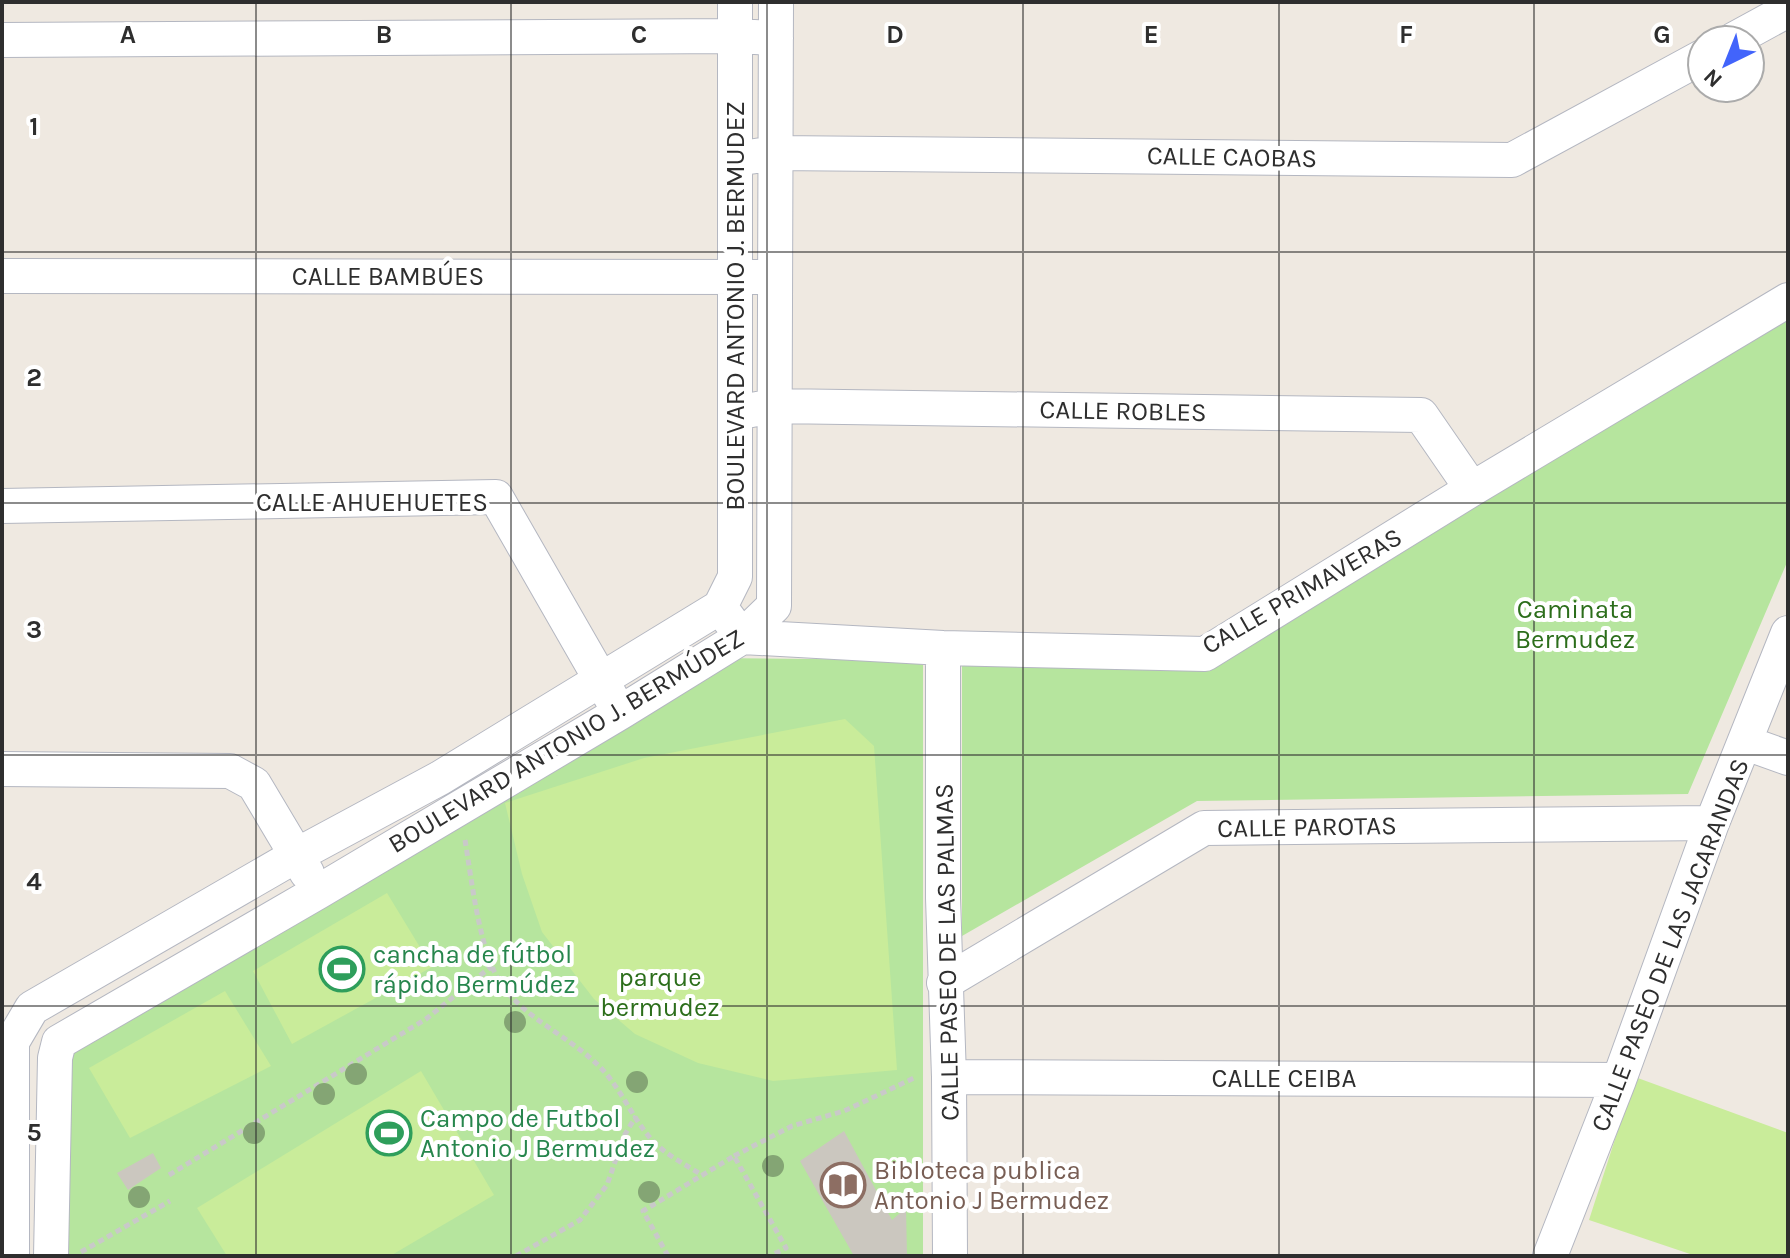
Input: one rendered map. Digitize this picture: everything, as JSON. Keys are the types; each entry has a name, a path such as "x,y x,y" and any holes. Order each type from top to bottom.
{"street":[{"name":"BOULEVARD ANTONIO J. BERMUDEZ","path":"720,607 735,577 735,2"},
{"name":"BOULEVARD ANTONIO J. BERMÚDEZ","path":"59,1042 621,712 742,637 774,606 776,2"},
{"path":"1762,24 1788,10"},
{"path":"2,40 776,38"},
{"name":"CALLE CAOBAS","path":"735,159 776,153 1512,160 1686,66"},
{"name":"CALLE BAMBÚES","path":"2,276 775,277"},
{"name":"CALLE PRIMAVERAS","path":"742,637 943,648 1205,654 1472,489 1788,300"},
{"name":"CALLE ROBLES","path":"735,413 774,406 1421,415 1472,489"},
{"name":"CALLE AHUEHUETES","path":"2,506 496,497 621,712"},
{"path":"720,607 742,637"},
{"name":"BOULEVARD ANTONIO J. BERMÚDEZ","path":"9,1253 12,1042 17,1008 440,778 720,607"},
{"name":"CALLE PASEO DE LAS JACARANDAS","path":"1550,1256 1619,1080 1712,823 1788,633"},
{"name":"CALLE PASEO DE LAS PALMAS","path":"943,648 944,983 949,1077 950,1256"},
{"path":"1746,743 1788,758"},
{"path":"2,769 230,771 254,784 318,892"},
{"name":"CALLE PAROTAS","path":"944,983 1204,828 1712,823"},
{"path":"9,1253 59,1255 55,1058 59,1042 17,1008"},
{"name":"CALLE CEIBA","path":"949,1077 1619,1080"}],"path":[{"path":"463,828 477,907 494,974 507,993 554,1034 600,1067 651,1138 702,1175"},
{"path":"169,1175 426,1019 492,966"},
{"path":"668,1256 643,1211 734,1156 792,1126 844,1111 914,1078"},
{"path":"516,1256 580,1220 607,1185 624,1136 636,1116"},
{"path":"734,1156 786,1248 770,1256"},
{"path":"59,1255 170,1201"}],"green space":[{"name":"Caminata Bermudez","path":"1788,299 1788,560 1688,794 1197,801 962,936 962,661 1182,658"},
{"name":"parque bermudez","path":"709,658 906,660 923,665 923,1256 58,1256 65,1034"},
{"path":"845,719 874,746 897,1070 773,1081 698,1063 635,1034 594,999 542,932 522,874 505,803 644,758"},
{"name":"cancha de fútbol rápido Bermúdez","path":"387,893 432,967 292,1044 253,971"},
{"path":"225,991 271,1066 130,1138 89,1068"},
{"name":"Campo de Futbol Antonio J Bermudez","path":"421,1071 494,1195 390,1256 227,1256 197,1208"},
{"path":"1635,1077 1788,1133 1788,1256 1696,1256 1589,1220"}],"building":[{"name":"Bibloteca publica Antonio J Bermudez","path":"844,1131 892,1220 906,1208 907,1256 854,1256 800,1161"},
{"path":"153,1153 161,1168 128,1190 117,1173"}],"place":[{"name":"cancha de fútbol rápido Bermúdez","path":"342,969"},
{"name":"Campo de Futbol Antonio J Bermudez","path":"389,1133"},
{"name":"Bibloteca publica Antonio J Bermudez","path":"843,1185"}]}
